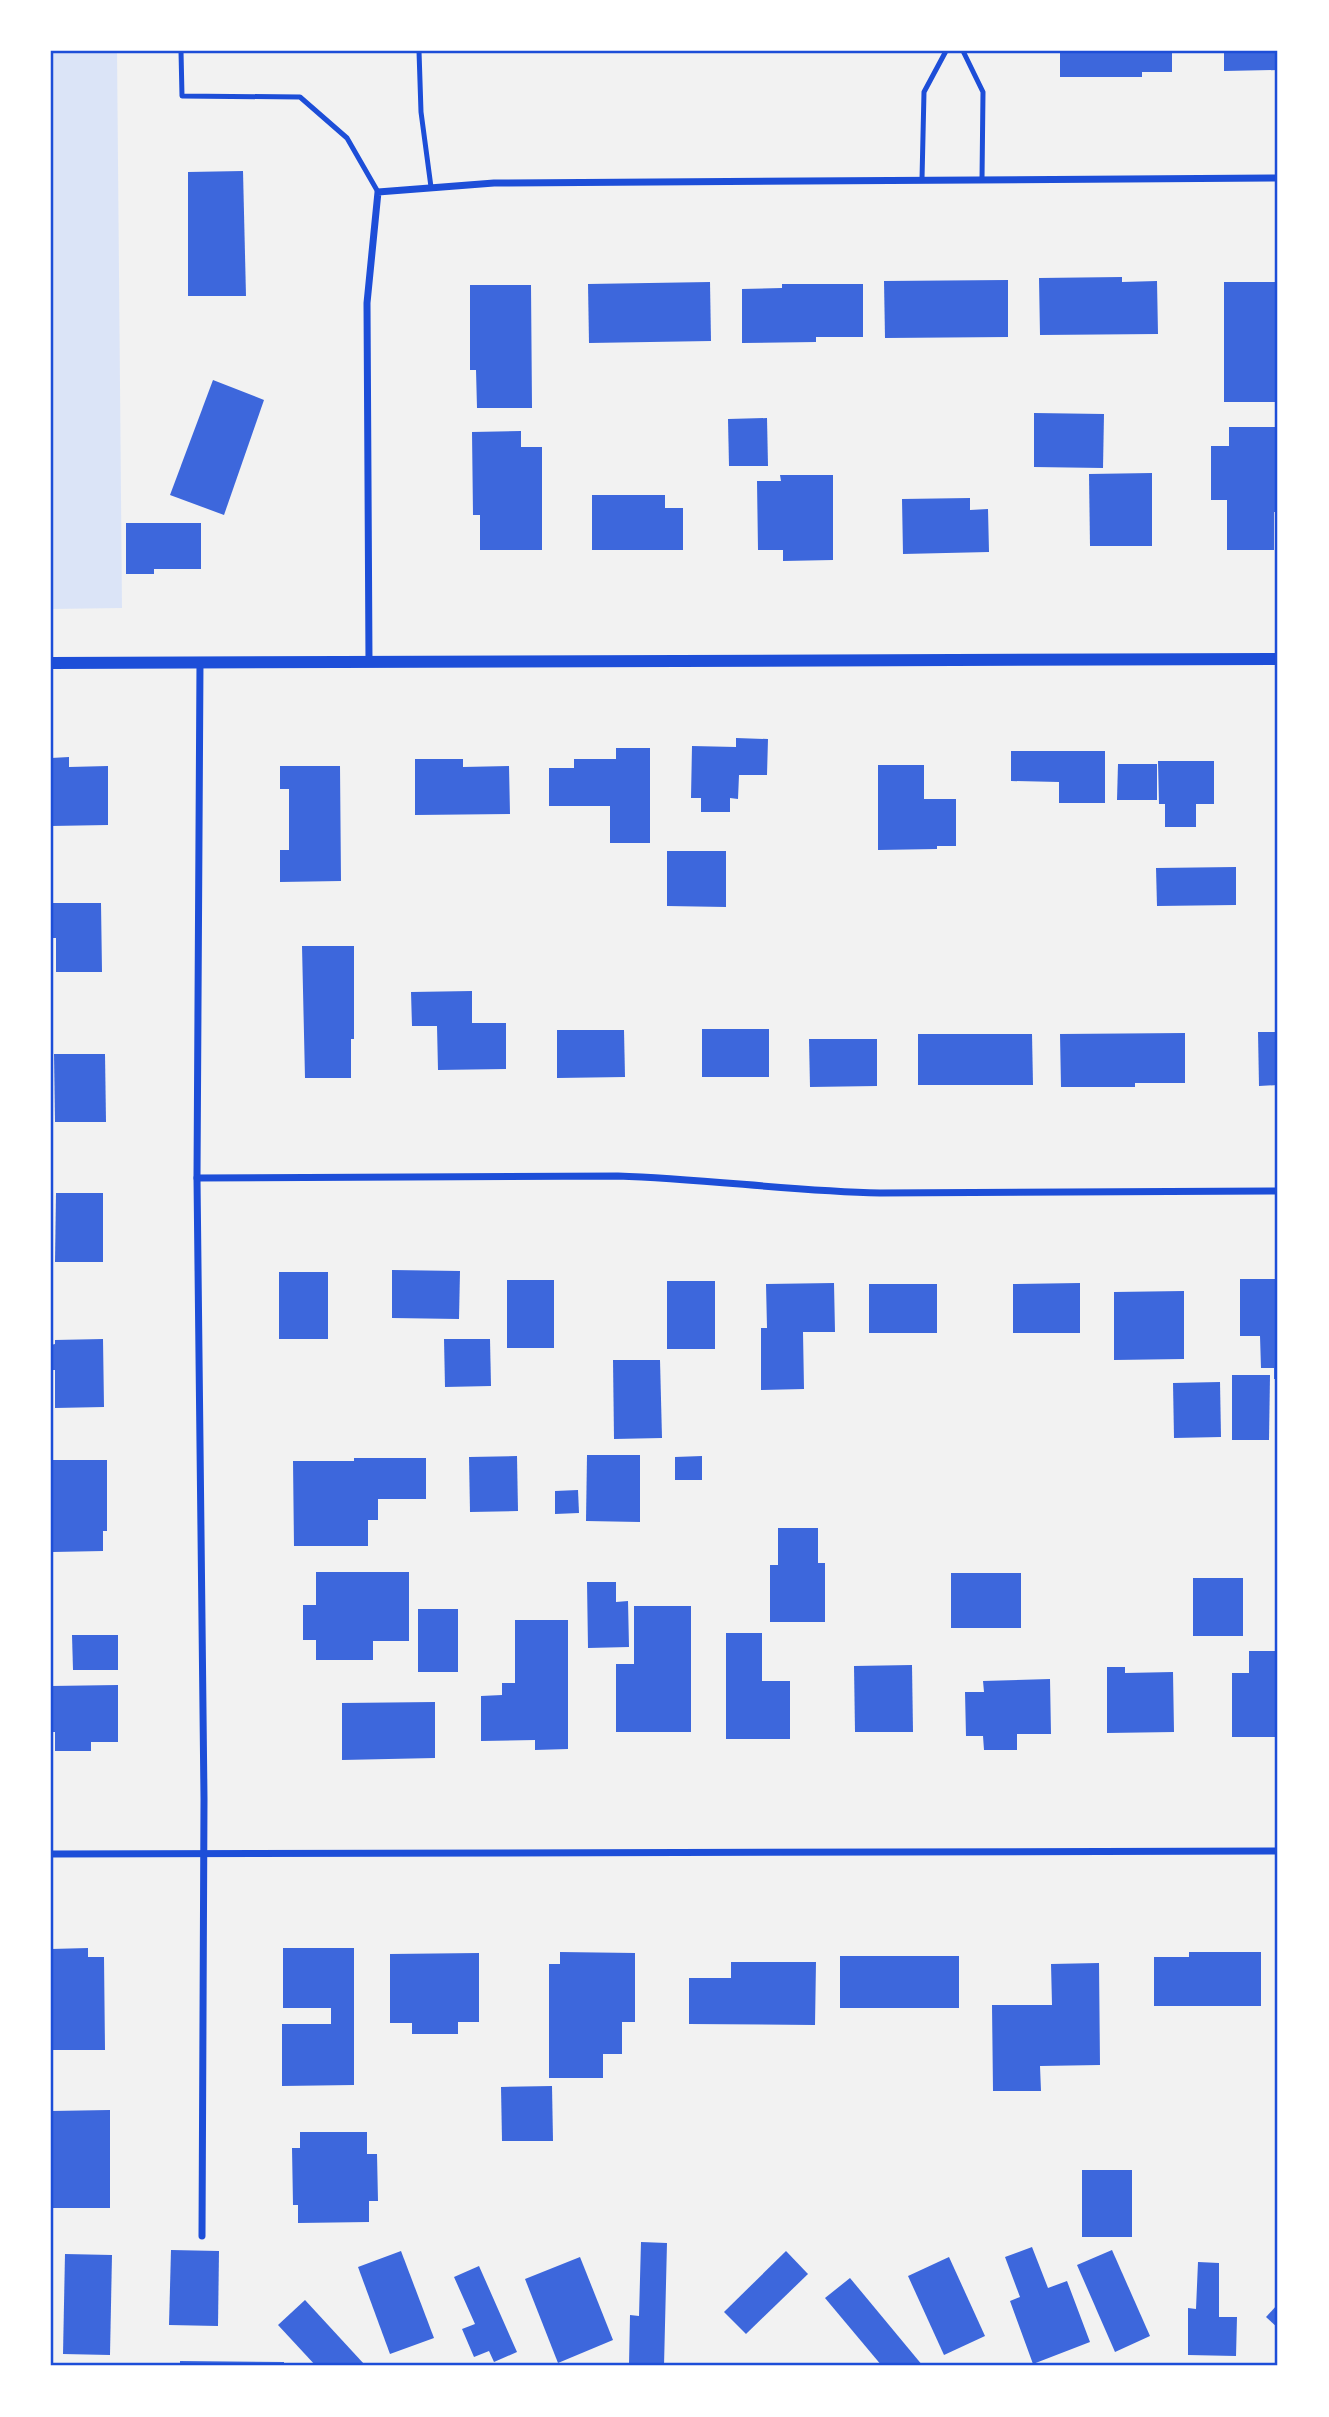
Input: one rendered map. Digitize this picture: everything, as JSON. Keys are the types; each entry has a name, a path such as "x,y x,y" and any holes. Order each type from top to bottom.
{"street":[{"path":"369,661 367,303 379,192 494,183 1278,178"},
{"path":"51,663 1278,659"},
{"path":"200,662 197,1178 204,1854 202,2236"},
{"path":"197,1178 618,1176 675,1178 825,1192 1278,1191"},
{"path":"51,1854 1278,1851"}],"lane":[{"path":"181,51 182,96 300,97 347,138 379,192"},
{"path":"419,51 421,112 431,187"},
{"path":"922,179 924,92 946,51"},
{"path":"963,51 983,92 982,179"}],"shaded area":[{"path":"51,51 117,51 122,608 51,609"}],"building":[{"path":"1060,51 1172,51 1172,72 1142,72 1142,77 1060,77"},
{"path":"1224,51 1278,51 1278,70 1224,71"},
{"path":"243,171 246,296 188,296 188,172"},
{"path":"1122,277 1122,282 1157,281 1158,334 1040,335 1039,278"},
{"path":"1008,280 1008,337 885,338 884,281"},
{"path":"710,282 711,341 589,343 588,284"},
{"path":"1224,282 1278,282 1278,402 1224,402"},
{"path":"782,284 863,284 863,337 816,337 816,342 742,343 742,289 782,288"},
{"path":"470,285 531,285 532,408 477,408 476,370 470,370"},
{"path":"213,380 264,400 224,515 170,495"},
{"path":"1034,413 1104,414 1103,468 1034,467"},
{"path":"767,418 768,466 729,466 728,419"},
{"path":"1229,427 1278,427 1278,512 1274,512 1274,550 1227,550 1227,500 1211,500 1211,446 1229,446"},
{"path":"521,431 521,447 542,447 542,550 480,550 480,515 473,515 472,432"},
{"path":"1152,473 1152,546 1090,546 1089,474"},
{"path":"780,475 833,475 833,560 783,561 783,550 758,550 757,481 781,481"},
{"path":"592,495 665,495 665,508 683,508 683,550 592,550"},
{"path":"970,498 970,510 988,509 989,552 903,554 902,499"},
{"path":"126,523 201,523 201,569 154,569 154,574 126,574"},
{"path":"736,738 768,739 767,775 739,775 738,799 730,798 730,812 701,812 701,798 691,798 692,746 736,747"},
{"path":"616,748 650,748 650,843 610,843 610,806 549,806 549,768 574,768 574,759 616,759"},
{"path":"1011,751 1105,751 1105,803 1059,803 1059,782 1011,781"},
{"path":"69,757 69,767 108,766 108,825 51,826 51,758"},
{"path":"415,759 463,759 463,767 509,766 510,814 415,815"},
{"path":"1158,761 1214,761 1214,804 1196,804 1196,827 1165,827 1165,804 1159,804"},
{"path":"1118,764 1157,764 1157,800 1117,800"},
{"path":"878,765 924,765 924,799 956,799 956,846 878,850"},
{"path":"280,766 340,766 341,881 280,882 280,850 289,850 289,789 280,789"},
{"path":"667,851 726,851 726,907 667,906"},
{"path":"1236,867 1236,905 1157,906 1156,868"},
{"path":"51,903 101,903 102,972 56,972 56,938 51,938"},
{"path":"302,946 354,946 354,1039 351,1039 351,1078 305,1078"},
{"path":"472,991 472,1023 506,1023 506,1069 438,1070 437,1026 412,1026 411,992"},
{"path":"702,1029 769,1029 769,1077 702,1077"},
{"path":"557,1030 624,1030 625,1077 557,1078"},
{"path":"1258,1032 1278,1032 1278,1085 1259,1086"},
{"path":"1185,1033 1185,1083 1135,1083 1135,1087 1061,1087 1060,1034"},
{"path":"918,1034 1032,1034 1033,1085 918,1085"},
{"path":"809,1039 877,1039 877,1086 810,1087"},
{"path":"54,1054 105,1054 106,1122 55,1122"},
{"path":"56,1193 103,1193 103,1262 55,1262"},
{"path":"392,1270 460,1271 459,1319 392,1318"},
{"path":"279,1272 328,1272 328,1339 279,1339"},
{"path":"1240,1279 1278,1279 1278,1379 1274,1379 1274,1368 1261,1368 1260,1336 1240,1336"},
{"path":"507,1280 554,1280 554,1348 507,1348"},
{"path":"667,1281 715,1281 715,1349 667,1349"},
{"path":"834,1283 835,1332 803,1332 804,1389 761,1390 761,1328 767,1328 766,1284"},
{"path":"1080,1283 1080,1333 1013,1333 1013,1284"},
{"path":"869,1284 937,1284 937,1333 869,1333"},
{"path":"1184,1291 1184,1359 1114,1360 1114,1292"},
{"path":"103,1339 104,1407 55,1408 55,1370 51,1370 51,1345 55,1344 55,1340"},
{"path":"444,1339 490,1339 491,1386 445,1387"},
{"path":"613,1360 660,1360 662,1438 614,1439"},
{"path":"1232,1375 1270,1375 1269,1440 1232,1440"},
{"path":"1220,1382 1221,1437 1174,1438 1173,1383"},
{"path":"587,1455 640,1455 640,1522 586,1521"},
{"path":"517,1456 518,1511 470,1512 469,1457"},
{"path":"702,1456 702,1480 675,1480 675,1457"},
{"path":"354,1458 426,1458 426,1499 378,1499 378,1520 368,1520 368,1546 294,1546 293,1461 354,1461"},
{"path":"52,1460 107,1460 107,1531 103,1531 103,1551 53,1552"},
{"path":"578,1490 579,1513 555,1514 555,1491"},
{"path":"778,1528 818,1528 818,1563 825,1563 825,1622 770,1622 770,1565 778,1565"},
{"path":"316,1572 409,1572 409,1641 373,1641 373,1660 316,1660 316,1640 303,1640 303,1605 316,1605"},
{"path":"951,1573 1021,1573 1021,1628 951,1628"},
{"path":"1193,1578 1243,1578 1243,1636 1193,1636"},
{"path":"587,1582 616,1582 616,1602 628,1601 629,1647 588,1648"},
{"path":"634,1606 691,1606 691,1732 616,1732 616,1664 634,1664"},
{"path":"418,1609 458,1609 458,1672 418,1672"},
{"path":"515,1620 568,1620 568,1749 535,1750 535,1740 481,1741 481,1696 502,1695 502,1683 515,1683"},
{"path":"726,1633 762,1633 762,1681 790,1681 790,1739 726,1739"},
{"path":"72,1635 118,1635 118,1670 73,1670"},
{"path":"1249,1651 1278,1651 1278,1737 1232,1737 1232,1673 1249,1673"},
{"path":"912,1665 913,1732 855,1732 854,1666"},
{"path":"1107,1667 1125,1667 1125,1673 1173,1672 1174,1732 1107,1733"},
{"path":"1050,1679 1051,1734 1017,1734 1017,1750 984,1750 983,1736 966,1736 965,1692 984,1692 983,1681"},
{"path":"118,1685 118,1742 91,1742 91,1751 55,1751 55,1732 51,1732 51,1686"},
{"path":"435,1702 435,1758 342,1760 342,1703"},
{"path":"88,1948 88,1957 104,1957 105,2050 51,2050 51,1949"},
{"path":"283,1948 354,1948 354,2085 282,2086 282,2024 331,2024 331,2008 283,2008"},
{"path":"560,1952 635,1953 635,2022 622,2022 622,2054 603,2054 603,2078 549,2078 549,1964 560,1964"},
{"path":"1189,1952 1261,1952 1261,2006 1154,2006 1154,1957 1189,1957"},
{"path":"479,1953 479,2022 458,2022 458,2034 412,2034 412,2023 390,2023 390,1954"},
{"path":"840,1956 959,1956 959,2008 840,2008"},
{"path":"731,1962 816,1962 815,2025 689,2024 689,1978 731,1978"},
{"path":"1099,1963 1100,2065 1040,2066 1041,2091 993,2091 992,2005 1052,2005 1051,1964"},
{"path":"552,2086 553,2141 502,2141 501,2087"},
{"path":"110,2110 110,2208 51,2208 51,2111"},
{"path":"300,2132 367,2132 367,2154 377,2154 378,2201 369,2201 369,2222 298,2223 298,2205 293,2205 292,2148 300,2148"},
{"path":"1082,2170 1132,2170 1132,2237 1082,2237"},
{"path":"641,2242 667,2243 664,2366 629,2365 630,2315 639,2316"},
{"path":"1032,2247 1048,2288 1067,2281 1090,2342 1033,2364 1010,2301 1020,2297 1005,2257"},
{"path":"171,2250 219,2251 218,2326 169,2325"},
{"path":"1112,2250 1150,2336 1115,2352 1077,2265"},
{"path":"401,2251 434,2338 390,2354 358,2267"},
{"path":"786,2251 808,2274 746,2334 724,2312"},
{"path":"65,2254 112,2255 110,2355 63,2354"},
{"path":"580,2257 613,2340 558,2363 525,2279"},
{"path":"949,2257 985,2336 944,2355 908,2276"},
{"path":"1198,2262 1219,2263 1219,2317 1237,2317 1236,2356 1188,2355 1188,2308 1196,2309"},
{"path":"479,2266 517,2352 494,2362 489,2351 474,2357 462,2329 475,2324 454,2277"},
{"path":"850,2278 923,2366 882,2366 825,2298"},
{"path":"305,2300 364,2364 362,2366 316,2366 278,2325"},
{"path":"1278,2304 1278,2328 1266,2317"},
{"path":"180,2361 284,2362 284,2366 180,2366"}]}
